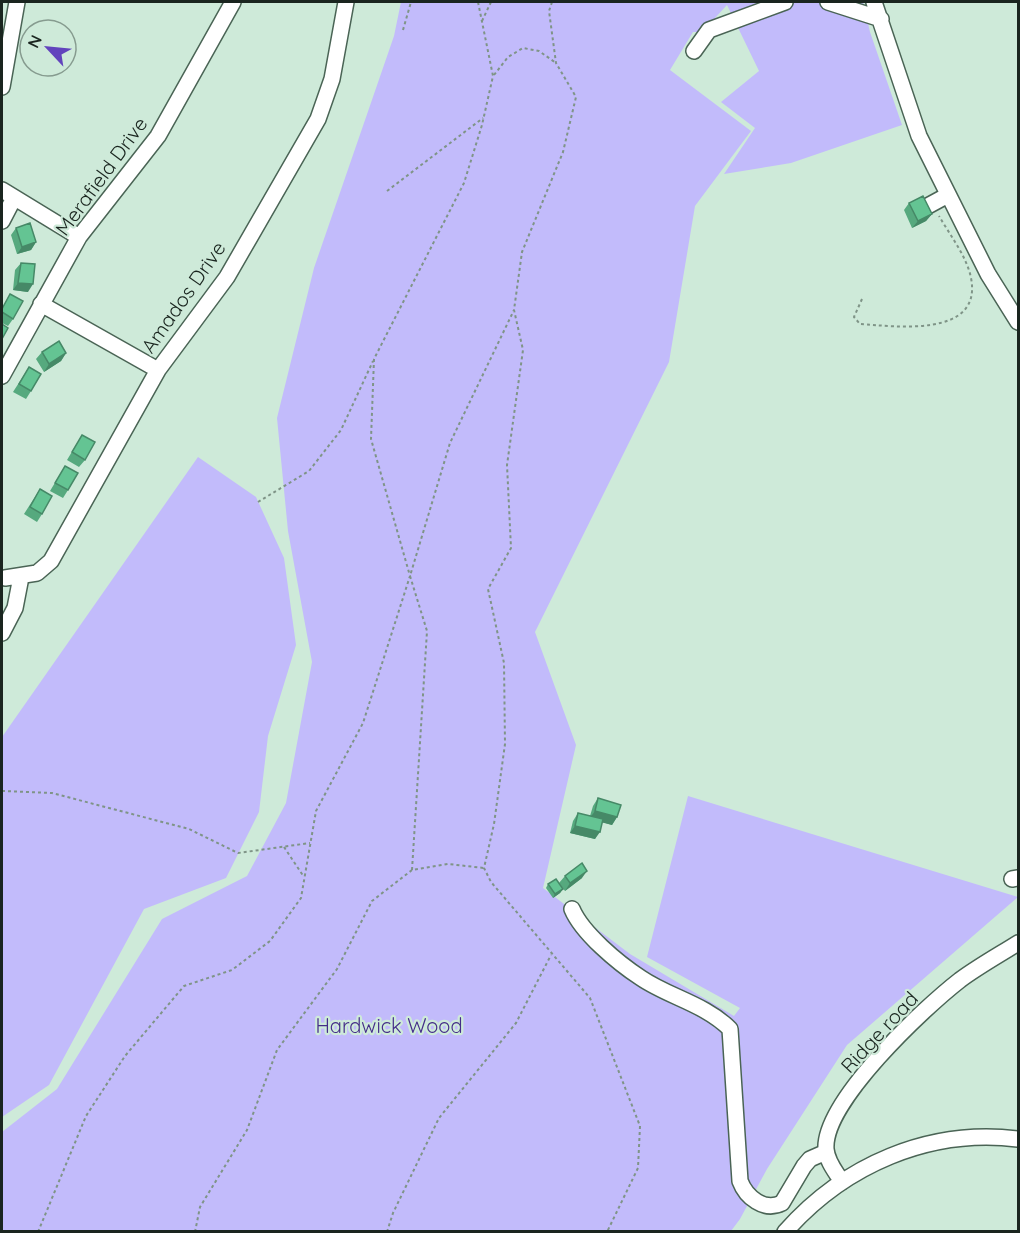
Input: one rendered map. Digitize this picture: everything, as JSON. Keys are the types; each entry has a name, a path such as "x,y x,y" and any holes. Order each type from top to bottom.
{"street":[{"path":"2,87 17,2"},
{"name":"Merafield Drive","path":"2,376 79,237 158,136 233,2"},
{"name":"Amados Drive","path":"5,578 37,573 51,561 158,370 226,277 318,119 332,79 346,2"},
{"path":"694,51 709,30 785,2"},
{"path":"828,2 881,19"},
{"path":"874,2 919,136 988,274 1018,322"},
{"path":"2,221 8,194 79,237"},
{"path":"928,206 948,195"},
{"path":"41,304 158,370"},
{"path":"2,633 15,608 21,577"},
{"path":"572,909 579,925 640,978 717,1016 730,1029 740,1180 744,1191 758,1203 775,1207 782,1203 810,1159 826,1152 842,1182"},
{"name":"Ridge road","path":"826,1152 827,1136 838,1111 862,1077 905,1029 961,980 1018,943"},
{"path":"784,1232 842,1182 883,1158 932,1143 980,1137 1018,1139"}],"path":[{"path":"403,30 411,2"},
{"path":"258,502 309,471 341,430 374,359 464,183 493,76 478,2"},
{"path":"482,21 491,2"},
{"path":"38,1232 86,1116 125,1056 184,986 232,970 270,942 301,898 316,811 363,723 450,443 514,310 522,252 563,152 576,97 556,63 549,11 552,2"},
{"path":"493,76 508,57 523,48 539,51 556,63"},
{"path":"387,191 483,118"},
{"path":"862,299 854,317 860,324 912,327 936,325 943,324 962,311 969,301 971,278 928,206"},
{"path":"514,310 524,350 507,465 511,548 488,589 504,663 506,744 494,824 484,868 491,882 590,998 640,1126 638,1168 607,1232"},
{"path":"374,359 371,439 427,631 412,870"},
{"path":"2,790 64,796 189,829 238,853 310,843"},
{"path":"285,847 305,878"},
{"path":"195,1232 200,1207 247,1130 277,1050 337,969 372,901 412,870 448,864 484,868"},
{"path":"387,1232 393,1213 439,1118 516,1023 551,954"}],"green space":[{"name":"Hardwick Wood","path":"401,2 863,2 870,32 902,125 791,163 724,174 755,128 721,102 759,71 727,5 702,32 693,32 670,70 751,131 695,206 669,362 535,632 576,745 543,888 630,954 734,1016 740,1008 647,957 688,796 1018,897 847,1045 767,1169 731,1231 2,1232 2,1132 57,1089 162,919 247,876 286,803 312,662 288,531 277,418 314,268 394,36"},
{"path":"198,457 256,497 284,558 296,645 268,736 259,812 226,878 144,909 49,1085 2,1117 2,737"}],"building":[{"path":"923,196 932,214 918,221 909,203"},
{"path":"30,223 36,242 22,247 16,228"},
{"path":"21,263 35,264 33,284 18,283"},
{"path":"10,294 23,301 13,319 2,312"},
{"path":"2,324 8,328 2,339"},
{"path":"59,341 66,353 49,364 42,352"},
{"path":"29,367 41,374 31,391 19,384"},
{"path":"82,435 95,442 85,460 72,452"},
{"path":"65,466 78,473 68,490 55,483"},
{"path":"40,489 52,496 42,514 30,507"},
{"path":"598,798 621,805 617,817 595,811"},
{"path":"578,813 603,819 600,832 575,826"},
{"path":"582,863 587,871 570,883 565,876"},
{"path":"556,879 563,889 555,894 548,884"}]}
